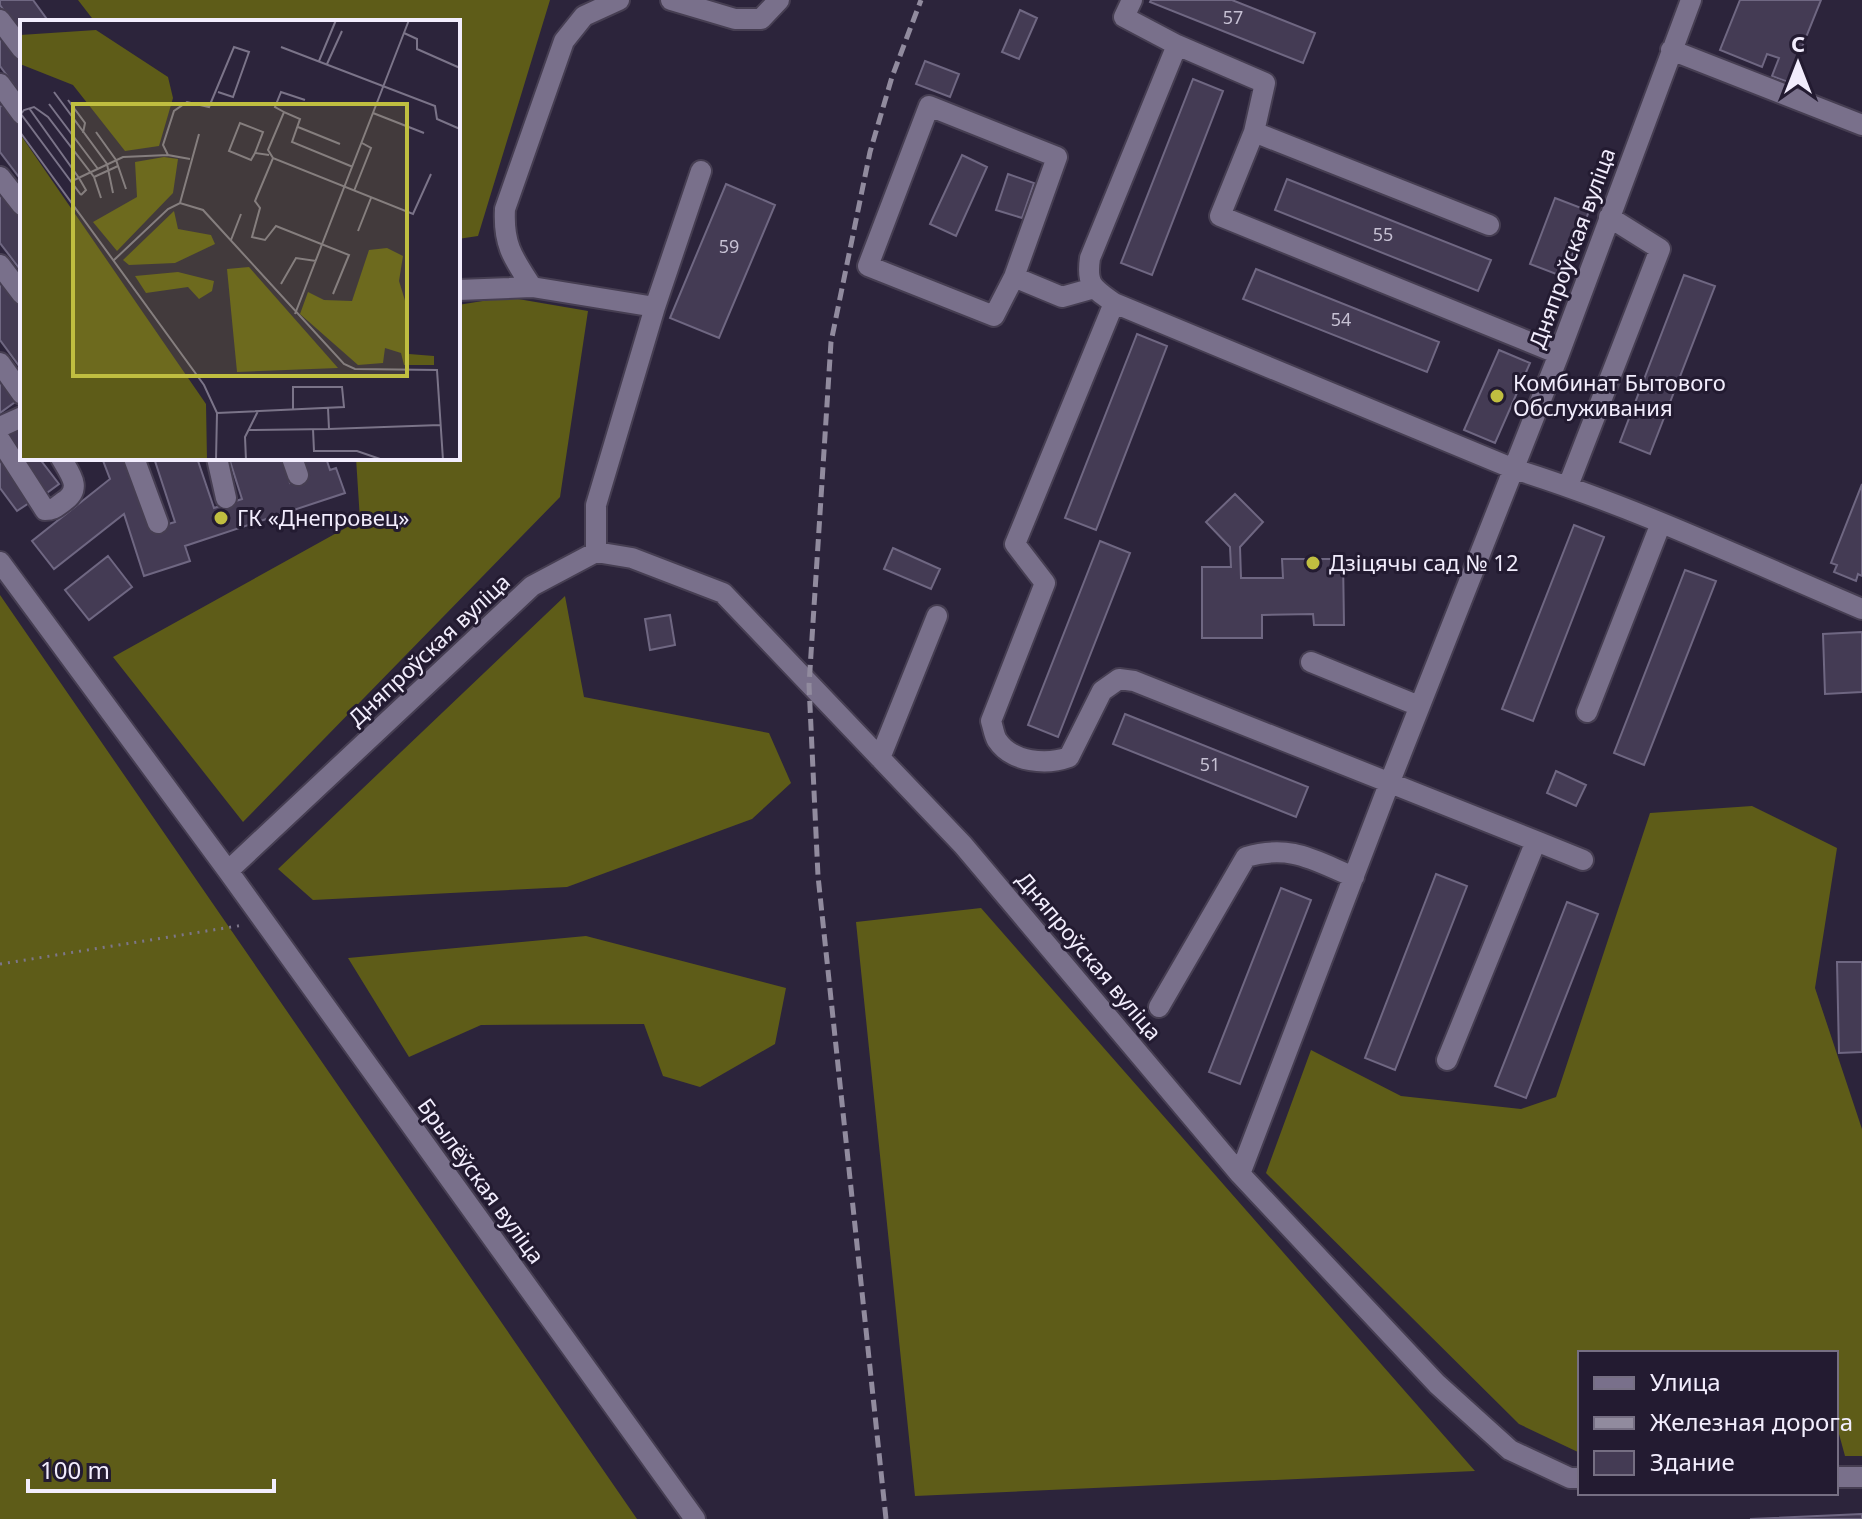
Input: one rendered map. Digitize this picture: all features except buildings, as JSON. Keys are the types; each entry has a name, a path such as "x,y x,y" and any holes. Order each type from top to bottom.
{"street":[{"path":"532,287 514,259 503,233 505,209 564,41 584,16 619,0"},
{"path":"671,0 735,19 761,19 779,0"},
{"path":"1132,0 1124,17 1177,45 1265,83 1254,132 1220,216 1559,354"},
{"name":"Дняпроўская вуліца","path":"228,871 532,586 596,552 632,558 723,593 974,857 1240,1174 1419,706 1559,354 1691,0"},
{"path":"0,20 20,46"},
{"path":"1177,45 1090,258 1087,276 1094,288 1114,303 1514,469 1568,486 1661,523 1862,609"},
{"path":"1671,50 1862,125"},
{"path":"0,84 20,111"},
{"path":"929,106 1057,157 1014,277 994,316 868,266 929,106"},
{"path":"1254,132 1489,225"},
{"path":"596,552 596,505 655,307 701,171"},
{"path":"0,177 20,202"},
{"path":"1568,486 1660,249 1609,217"},
{"path":"0,265 20,291"},
{"path":"1014,277 1062,297 1094,288"},
{"path":"460,290 532,287 655,307"},
{"path":"1114,303 1015,544 1045,583 991,721 998,742 1021,758 1052,763 1069,757 1102,691 1119,679 1134,681 1583,860"},
{"path":"0,363 20,391"},
{"path":"0,427 20,418"},
{"path":"0,440 45,510 52,510 71,497 74,490 75,483 62,460"},
{"path":"135,460 158,523"},
{"path":"217,460 226,498"},
{"path":"1587,712 1661,523"},
{"path":"0,562 228,871"},
{"path":"880,758 937,616"},
{"path":"1311,662 1419,706"},
{"path":"1447,1060 1536,841"},
{"path":"1159,1007 1246,857 1267,851 1295,853 1354,877"},
{"name":"Брылёўская вуліца","path":"228,871 695,1519"},
{"path":"1240,1174 1437,1384 1510,1450 1570,1478 1578,1478"},
{"path":"1838,1477 1862,1477"}],"path":[{"path":"0,964 264,922"}],"shaded area":[{"path":"78,0 550,0 478,236 460,239 460,20 93,20"},
{"path":"507,297 588,311 560,497 243,822 113,657 360,520 356,460 460,460 460,305"},
{"path":"0,595 637,1519 0,1519"},
{"path":"565,596 584,697 769,733 791,783 752,819 567,887 313,900 278,869"},
{"path":"1752,806 1837,848 1815,988 1862,1129 1862,1456 1845,1456 1838,1430 1838,1351 1578,1351 1578,1452 1519,1424 1266,1173 1311,1050 1401,1096 1521,1109 1556,1097 1650,813"},
{"path":"981,908 1475,1471 915,1496 856,922"},
{"path":"586,936 786,988 775,1044 700,1087 663,1076 644,1024 481,1025 409,1057 348,958"}],"railway":[{"path":"886,1519 818,876 809,685 831,342 870,152 892,77 921,0"}],"place":[{"name":"Комбинат Бытового Обслуживания","path":"1497,396"},
{"name":"ГК «Днепровец»","path":"221,518"},
{"name":"Дзіцячы сад № 12","path":"1313,563"}]}
